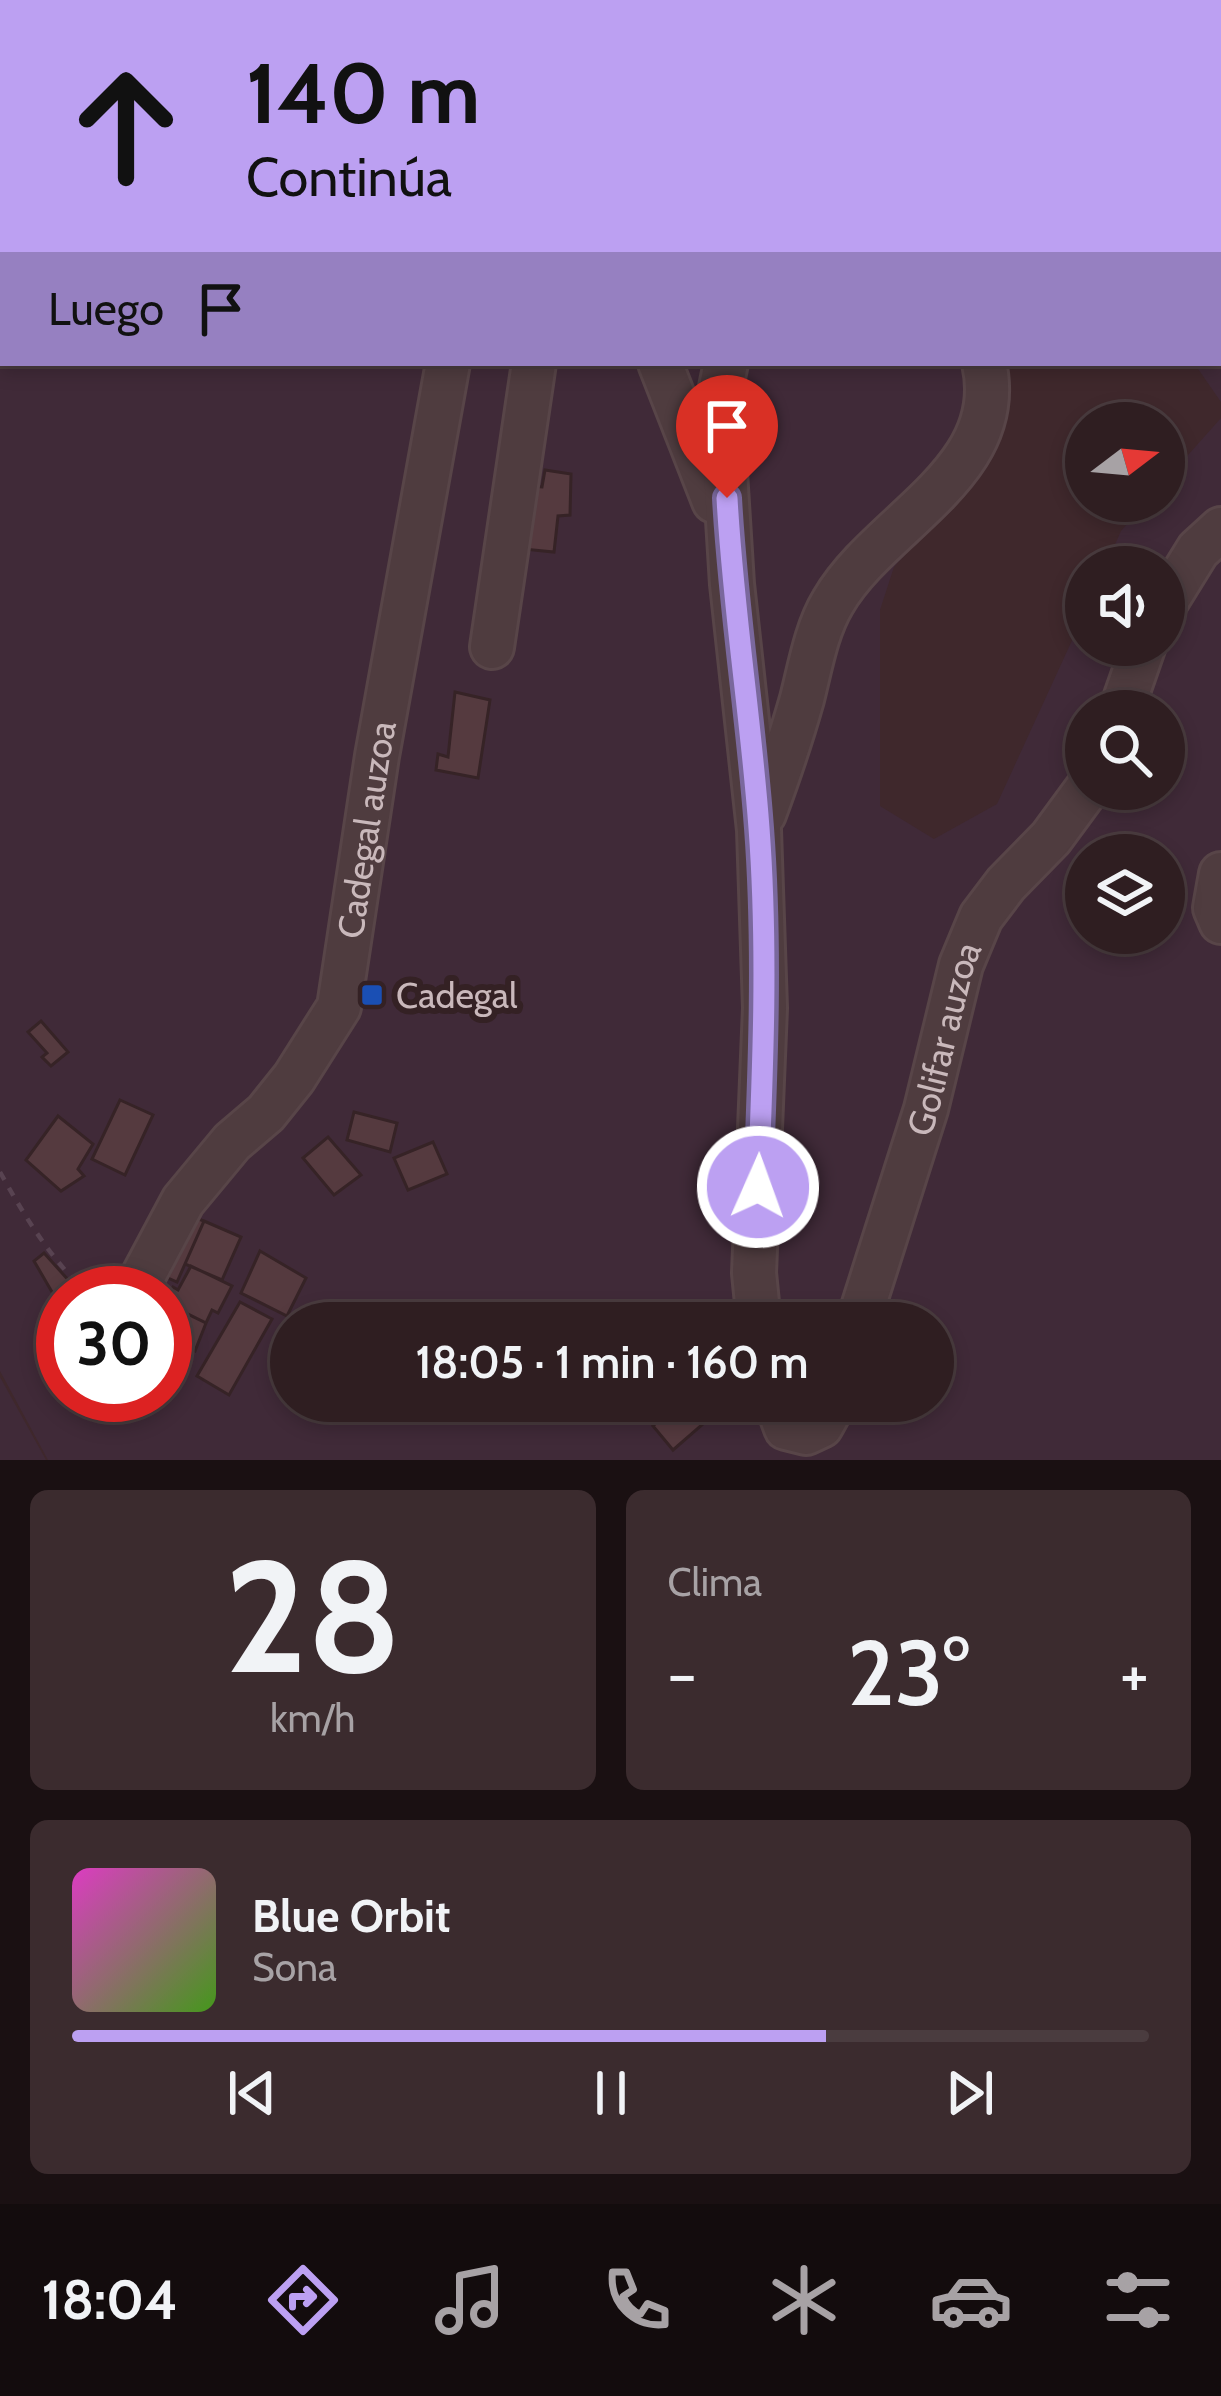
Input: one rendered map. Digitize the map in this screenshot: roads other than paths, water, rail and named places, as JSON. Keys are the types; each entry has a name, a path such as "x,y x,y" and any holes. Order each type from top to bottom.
{"street":[{"path":"492,647 534,366"},
{"path":"661,366 712,491 732,584"},
{"path":"726,366 719,392 732,584 759,830 765,1008 754,1273 757,1302"},
{"path":"759,830 830,606 860,561 938,493 979,435 989,402 984,366"},
{"name":"Cadegal auzoa","path":"148,1266 183,1201 232,1142 266,1114 339,1007 377,756 451,367"},
{"path":"1185,571 1198,550 1221,529"},
{"name":"Golifar auzoa","path":"865,1302 926,1109 962,965 981,917 1072,810"},
{"path":"1221,874 1215,908 1221,922"},
{"path":"784,1422 786,1428 806,1433 823,1422"}],"place":[{"name":"Cadegal","path":"372,995"}]}
